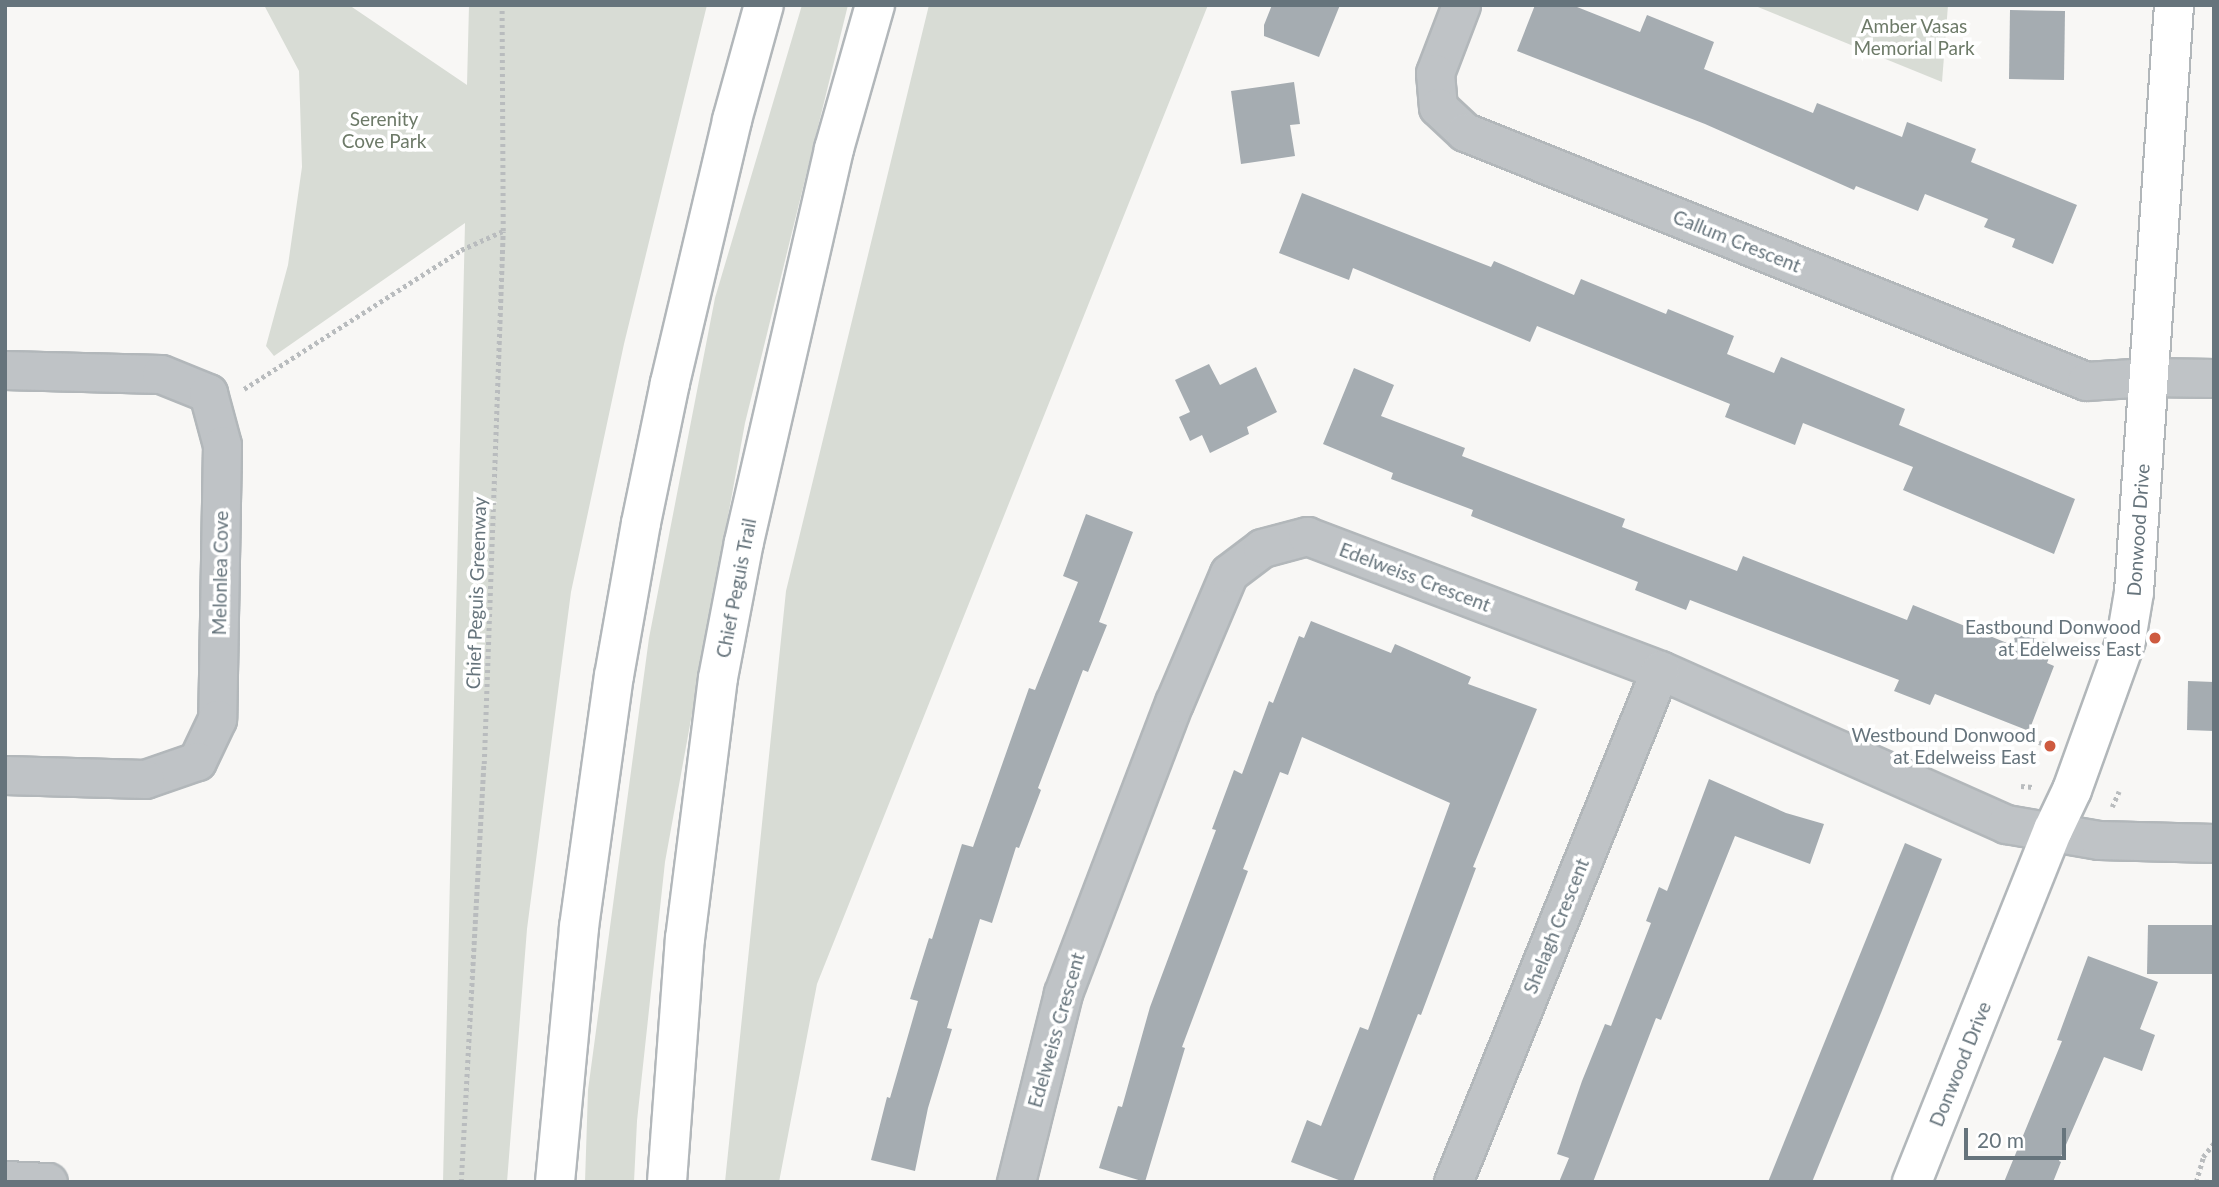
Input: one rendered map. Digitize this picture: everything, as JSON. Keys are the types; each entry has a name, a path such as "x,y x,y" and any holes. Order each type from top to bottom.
{"main road":[{"path":"555,1182 579,927 619,651 670,383 732,120 764,5"},
{"name":"Chief Peguis Trail","path":"667,1182 685,939 718,678 744,542 831,162 875,5"},
{"name":"Donwood Drive","path":"1912,1182 2053,830 2072,790 2126,640 2134,592 2174,5"}],"street":[{"name":"Callum Crescent","path":"1461,5 1435,73 1438,107 1465,132 2086,381 2148,377 2214,378"},
{"path":"5,370 161,374 208,393"},
{"name":"Melonlea Cove","path":"5,775 145,779 197,761 217,719 222,445 208,393"},
{"name":"Edelweiss Crescent","path":"1016,1182 1063,993 1174,703 1229,573 1262,548 1307,536 1660,670 2006,824 2099,840 2214,843"},
{"name":"Shelagh Crescent","path":"1453,1182 1660,670"},
{"path":"5,1181 48,1182"}],"path":[{"name":"Chief Peguis Greenway","path":"460,1182 479,898 503,231 502,5"},
{"path":"208,393 239,392 461,250 503,231"},
{"path":"2039,742 2050,746"},
{"path":"2196,1182 2203,1157 2214,1143"}],"green space":[{"name":"Serenity Cove Park","path":"264,5 349,5 467,85 469,5 707,5 624,344 571,592 527,929 507,1182 443,1182 465,223 274,356 266,346 288,265 302,167 299,71"},
{"path":"802,5 848,5 745,423 665,862 637,1121 634,1182 585,1182 588,1090 649,638 715,298"},
{"path":"929,5 1208,5 817,984 779,1182 725,1182 786,591"},
{"name":"Amber Vasas Memorial Park","path":"1753,5 1948,5 1942,82"}],"building":[{"path":"1272,5 1340,5 1319,57 1264,36 1264,25"},
{"path":"1535,5 1572,5 1640,32 1647,15 1714,42 1704,69 1813,113 1817,103 1902,137 1907,122 1976,149 1971,162 2077,205 2053,264 2012,247 2015,239 1984,227 1988,219 1925,194 1918,211 1856,186 1854,190 1705,124 1517,51"},
{"path":"2010,10 2065,11 2064,80 2009,79"},
{"path":"1294,82 1300,124 1290,125 1295,156 1241,164 1231,91"},
{"path":"1302,193 1491,267 1494,261 1574,295 1581,279 1666,314 1668,309 1734,336 1727,354 1774,373 1781,357 1905,409 1899,425 2075,499 2054,554 1903,490 1913,467 1803,423 1795,445 1725,417 1730,404 1537,326 1530,342 1353,268 1349,280 1279,253"},
{"path":"1209,364 1220,385 1256,367 1277,412 1247,427 1249,434 1210,453 1202,435 1190,441 1179,417 1190,412 1175,380"},
{"path":"1354,368 1394,385 1381,416 1465,448 1462,456 1625,519 1622,527 1737,571 1743,556 1907,620 1913,605 2012,645 2017,631 2054,646 2047,663 2054,666 2029,731 1935,694 1930,705 1894,691 1899,680 1690,600 1686,610 1635,590 1638,582 1471,516 1473,510 1391,479 1393,473 1323,444"},
{"path":"1086,514 1133,532 1099,622 1107,625 1088,672 1083,670 1038,788 1041,790 1019,848 1016,847 992,923 980,919 947,1028 952,1029 928,1108 915,1171 871,1160 887,1097 890,1098 918,1001 910,999 929,938 932,939 962,844 973,847 1029,688 1035,690 1078,582 1063,576"},
{"path":"1311,621 1391,653 1395,644 1471,677 1468,684 1537,709 1473,867 1476,868 1421,1015 1418,1014 1353,1182 1344,1182 1291,1162 1307,1120 1321,1126 1360,1027 1368,1030 1450,803 1302,737 1288,775 1280,772 1243,869 1248,871 1182,1047 1185,1048 1145,1182 1099,1168 1118,1106 1122,1107 1150,1007 1216,830 1212,829 1234,770 1242,774 1269,701 1273,703 1299,636 1304,638"},
{"path":"2188,681 2214,682 2214,731 2187,730"},
{"path":"1709,779 1786,813 1824,824 1810,864 1735,836 1661,1020 1656,1018 1593,1182 1559,1182 1569,1158 1557,1154 1582,1081 1605,1024 1611,1026 1651,923 1646,921 1659,887 1667,891"},
{"path":"1905,843 1942,859 1881,1013 1812,1182 1768,1182"},
{"path":"2148,925 2214,925 2214,974 2147,974"},
{"path":"2088,956 2158,982 2140,1029 2155,1035 2142,1071 2104,1057 2059,1161 2061,1162 2053,1182 2004,1182 2062,1041 2057,1040"}],"place":[{"name":"Eastbound Donwood at Edelweiss East","path":"2155,638"},
{"name":"Westbound Donwood at Edelweiss East","path":"2050,746"}]}
